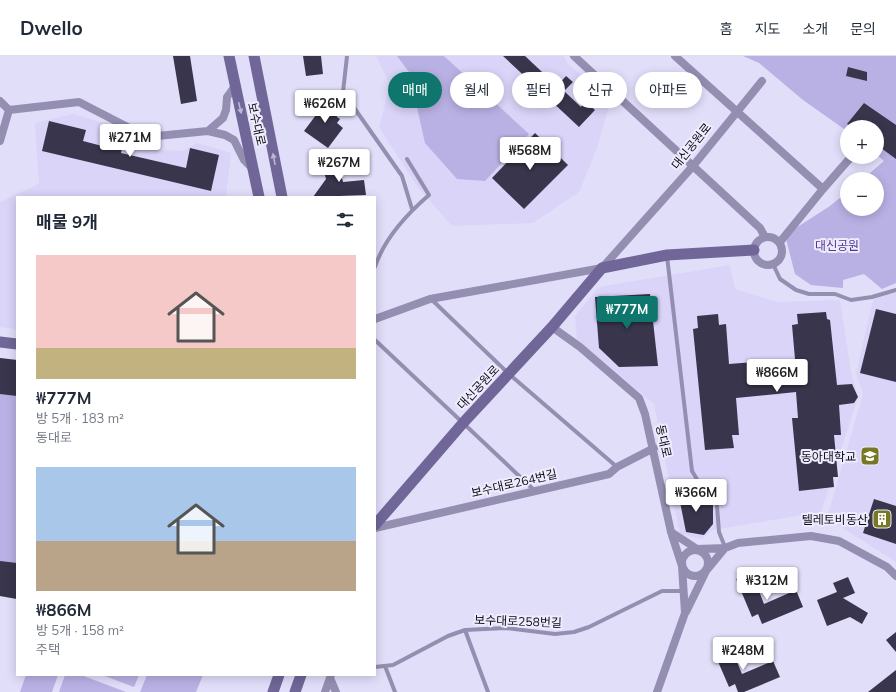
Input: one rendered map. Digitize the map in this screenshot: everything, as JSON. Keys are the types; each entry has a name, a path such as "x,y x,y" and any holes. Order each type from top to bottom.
{"street":[{"name":"보수대로","path":"229,56 259,196"},
{"name":"보수대로","path":"254,56 282,196"},
{"path":"574,56 760,228 765,237"},
{"path":"675,56 823,189"},
{"name":"대신공원로","path":"376,524 463,423 552,327 602,268 693,166 736,110 762,81"},
{"path":"208,131 223,118 228,97 235,86"},
{"path":"0,101 9,110"},
{"path":"9,110 79,102 147,138 208,131 225,135 234,140 244,160 254,170"},
{"path":"0,141 9,110"},
{"path":"780,242 845,164"},
{"path":"765,237 773,237 780,242 782,250 780,259 773,264 766,265 760,262 754,250 760,239 765,237"},
{"path":"376,319 430,299 667,255 754,250"},
{"name":"동대로","path":"552,327 580,347 639,398 645,414 654,448 671,532 682,566 685,612 657,692"},
{"path":"0,342 16,344"},
{"name":"보수대로264번길","path":"376,528 534,490 609,474 617,467 654,448"},
{"path":"671,532 704,552 708,558 709,564 685,612"},
{"path":"725,548 702,575 690,575 682,566 682,560 685,553 691,550 725,548 738,543 811,536 839,541 887,567 896,576"},
{"path":"273,692 279,676"},
{"path":"295,692 302,676"},
{"path":"325,692 330,676"},
{"path":"330,676 336,692"}],"lane":[{"path":"347,56 343,92 402,176 412,209"},
{"path":"376,264 379,253 412,209 429,195 407,159"},
{"path":"667,255 692,471 698,481 716,493 719,532 725,548"},
{"path":"773,264 780,279 796,290 809,294 835,294 851,300 872,297 896,290"},
{"path":"430,299 509,374 617,467"},
{"path":"376,341 534,490"},
{"name":"보수대로258번길","path":"376,667 393,665 448,636 465,630 505,628 555,634 574,632 590,627 662,590 684,591"},
{"path":"465,630 488,692"},
{"path":"385,666 395,692"}],"shaded area":[{"path":"376,56 564,56 568,64 578,72 573,72 573,108 608,108 597,148 579,192 533,223 452,226 417,186 379,127 388,93 388,108 442,108 442,72 388,72 388,81"},
{"path":"73,114 103,123 103,133 160,150 183,151 197,143 231,153 226,196 16,196 16,329 0,327 0,202 39,184 35,123"},
{"path":"730,265 735,289 777,302 840,300 851,372 858,397 821,512 712,530 702,539 680,534 654,404 577,339 575,316 599,287"},
{"name":"동아대학교","path":"896,288 896,562 827,518 863,394 856,373 873,301 882,293"}],"green space":[{"path":"397,56 444,56 461,72 450,72 450,108 501,108 529,134 485,181 457,179 425,143 417,108 442,108 442,72 409,72"},
{"name":"대신공원","path":"743,56 896,56 896,283 882,289 864,274 843,280 843,288 811,285 795,274 785,235 830,206 840,198 840,216 884,216 884,172 871,172 880,164 884,164 884,120 840,120 840,126 803,100 759,63"},
{"path":"0,358 16,360 16,599 0,596"},
{"path":"26,676 58,676 52,692 20,692"},
{"path":"65,676 84,676 126,692 59,692"},
{"path":"105,676 139,676 134,687"},
{"path":"147,676 203,676 196,692 140,692"}],"building":[{"path":"173,56 190,56 197,101 181,104"},
{"path":"303,56 321,56 323,74 306,76"},
{"path":"503,56 525,56 542,72 520,72"},
{"path":"848,67 867,72 867,81 846,76"},
{"path":"566,76 573,82 565,90"},
{"path":"565,92 573,99 573,108 593,108 595,110 579,127 559,108 565,108"},
{"path":"332,96 337,117 340,119 337,123 343,128 328,148 304,131 322,107 320,99"},
{"path":"864,103 896,125 896,159 884,150 884,120 850,120"},
{"path":"49,121 86,130 83,141 106,147 108,140 123,144 121,153 186,168 190,148 219,155 211,191 42,151"},
{"path":"535,133 568,165 524,209 492,178"},
{"path":"337,160 343,182 364,180 366,195 314,196 326,179 322,164"},
{"path":"650,294 658,366 619,367 599,348 595,297"},
{"path":"876,309 896,314 896,382 860,373"},
{"path":"826,312 827,319 830,320 837,385 852,384 858,397 854,403 839,405 841,435 834,435 838,477 833,477 834,487 799,491 792,418 798,418 796,392 736,398 739,435 732,435 734,448 705,450 693,329 698,328 697,316 718,314 719,325 726,324 729,364 795,359 792,325 798,324 797,314"},
{"path":"0,358 16,360 16,396 0,394"},
{"path":"678,492 706,495 707,503 713,502 713,524 704,535 686,532"},
{"name":"텔레토비동산","path":"874,499 896,506 896,544 863,533"},
{"path":"0,561 16,563 16,599 0,596"},
{"path":"752,573 764,604 796,590 803,607 762,624 758,614 752,617 736,579"},
{"path":"848,577 855,593 843,598 868,613 862,624 850,617 827,626 817,600 837,592 833,583"},
{"path":"896,632 896,652 886,640"},
{"path":"729,643 742,674 773,661 780,677 744,692 738,692 735,684 729,687 713,650"},
{"path":"896,670 896,692 868,692"}],"place":[{"name":"동아대학교","path":"870,456"},
{"name":"텔레토비동산","path":"882,519"}]}
